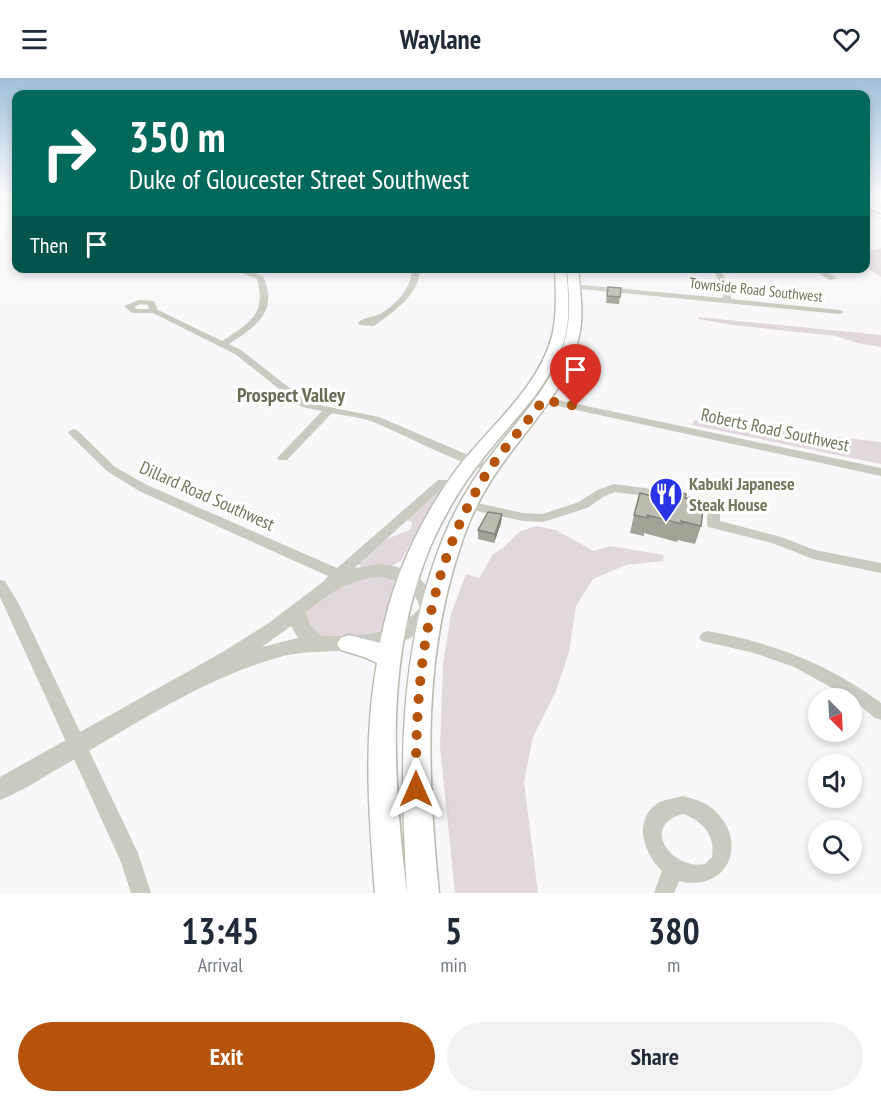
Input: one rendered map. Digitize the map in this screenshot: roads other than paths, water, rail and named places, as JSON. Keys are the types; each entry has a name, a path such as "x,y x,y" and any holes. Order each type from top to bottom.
{"main road":[{"path":"423,893 416,789 416,733 421,661 430,610 445,558 468,505 535,398 543,371 557,340 565,280"},
{"path":"391,893 382,807 381,739 391,648 409,577 433,521 471,462 535,398"},
{"path":"349,644 370,650 391,648"}],"street":[{"path":"224,344 259,319 264,312 265,301 260,278 246,273"},
{"path":"380,317 414,286 417,273"},
{"path":"718,273 725,282 728,291 727,300"},
{"path":"823,273 833,278"},
{"name":"Townside Road Southwest","path":"565,280 840,312"},
{"path":"154,311 224,344 251,361 300,401 315,409 375,418 471,462 490,468"},
{"name":"Roberts Road Southwest","path":"535,398 881,472"},
{"path":"283,458 328,411"},
{"name":"Dillard Road Southwest","path":"73,432 111,469 143,488 337,574"},
{"path":"0,789 173,692 268,633 297,611 442,483"},
{"path":"468,505 523,517 543,518 583,505 607,490 622,488 714,506 713,525 776,540 813,554 881,568"},
{"path":"320,591 342,578 370,571 397,571 409,577 422,590 430,610 391,648"},
{"path":"0,585 6,607 78,746 131,860 141,893"},
{"path":"297,611 298,622 303,632 318,643"},
{"path":"706,637 750,645 790,658 839,682 881,713"},
{"path":"173,692 264,654 285,648 318,643 349,644"},
{"path":"664,893 674,868"}],"place":[{"name":"Kabuki Japanese Steak House","path":"666,523"}],"district":[{"name":"Prospect Valley","path":"291,395"}]}
